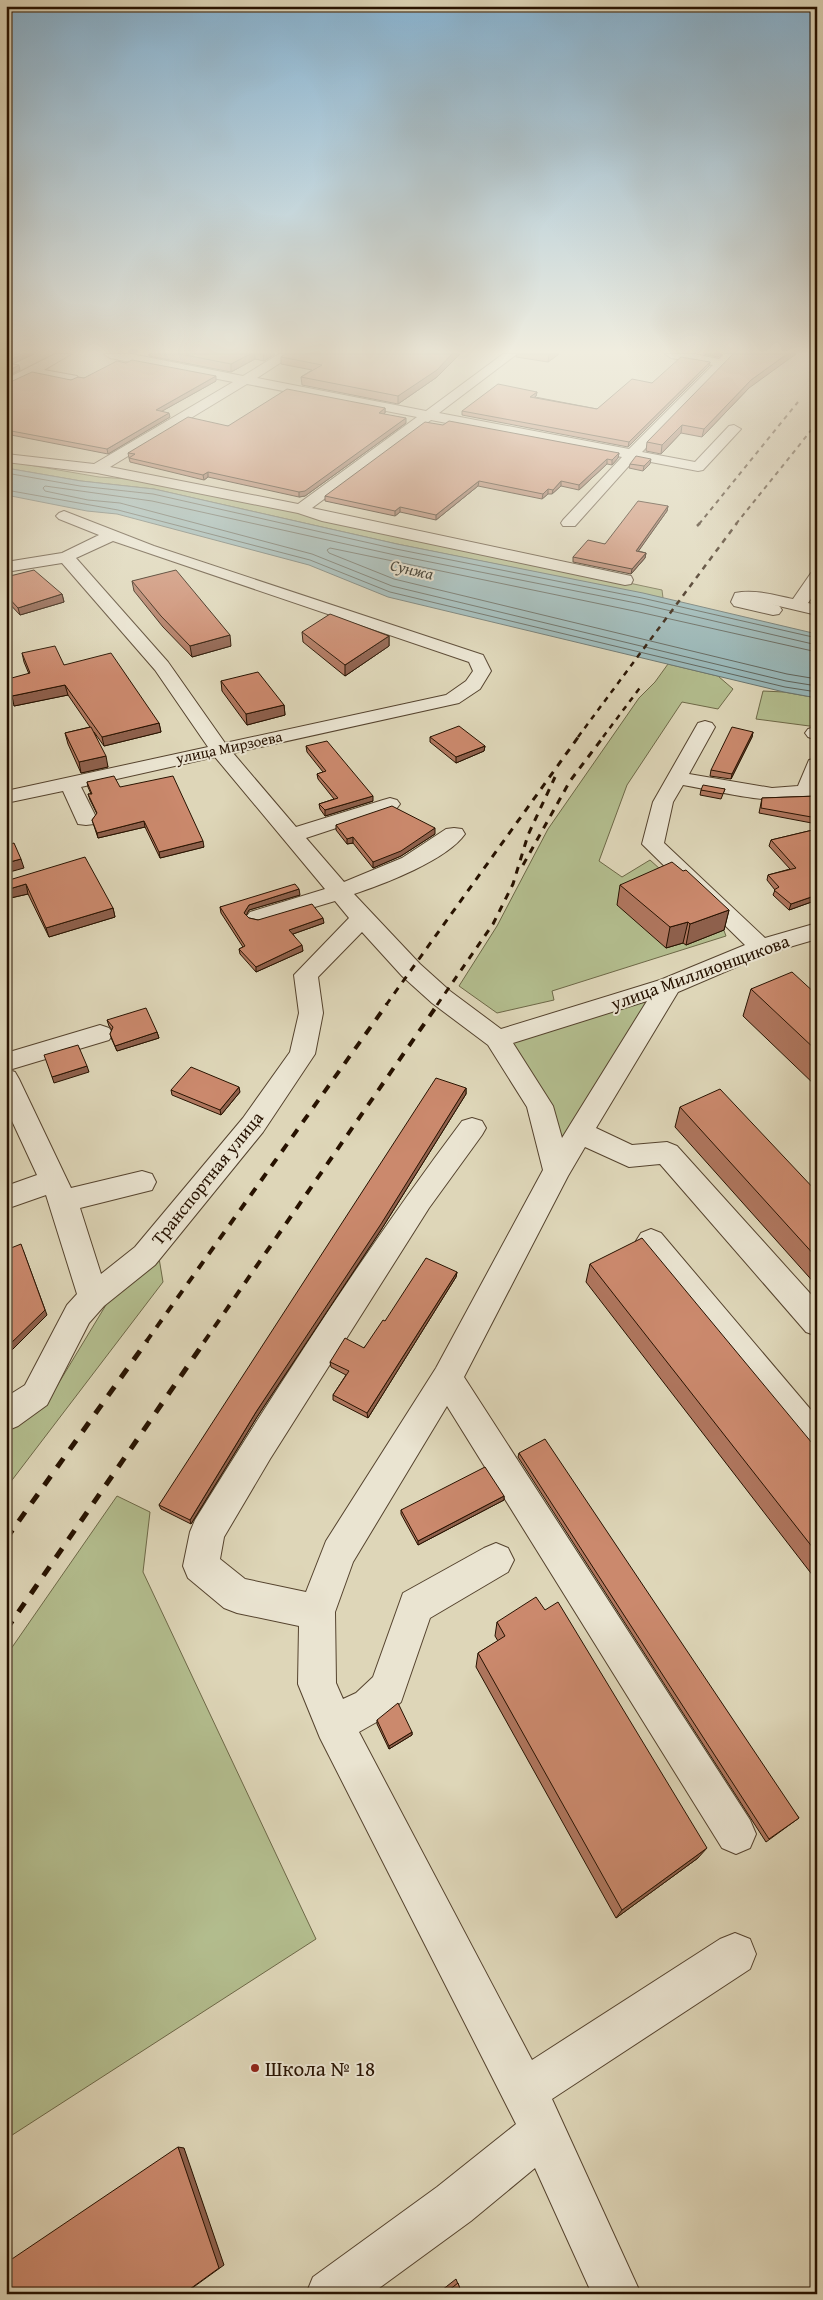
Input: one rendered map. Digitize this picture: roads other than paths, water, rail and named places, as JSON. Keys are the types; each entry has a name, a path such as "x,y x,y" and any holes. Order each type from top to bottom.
{"street":[{"path":"97,461 301,509 322,516 625,580"},
{"path":"301,509 366,461"},
{"path":"569,523 626,461"},
{"path":"667,461 698,467 703,461"},
{"path":"64,516 111,536"},
{"path":"6,567 66,557 111,536"},
{"name":"улица Мирзоева","path":"6,797 452,699 473,685 482,671 478,659 111,536"},
{"path":"66,557 162,666 219,749 362,918 411,970 442,997 497,1039 540,1106 557,1170"},
{"path":"798,605 817,577"},
{"path":"773,610 740,602 741,597 754,597 817,610"},
{"path":"705,727 664,802 653,844 761,947"},
{"path":"677,778 772,794 806,792 816,764"},
{"path":"69,782 86,819"},
{"path":"292,835 390,804"},
{"path":"258,917 376,879 436,849 454,834"},
{"name":"Транспортная улица","path":"6,1416 36,1395 78,1314 93,1297 145,1256 252,1125 302,1054 311,1012 306,975 362,918"},
{"name":"улица Миллионщикова","path":"497,1039 669,986 761,947 817,931"},
{"path":"617,2294 524,2091 334,1724 317,1684 317,1612 338,1553 447,1378 557,1170 669,986"},
{"path":"6,1062 100,1034"},
{"path":"6,1079 59,1190 93,1297"},
{"path":"317,1612 237,1596 201,1566 207,1532 258,1448 419,1200 472,1128"},
{"path":"580,1132 629,1156 667,1153 817,1323"},
{"path":"6,1198 59,1190 142,1182"},
{"path":"651,1240 817,1442"},
{"path":"447,1378 736,1834"},
{"path":"334,1724 369,1706 388,1689 416,1606 496,1560"},
{"path":"524,2091 736,1954"},
{"path":"330,2294 454,2204 543,2132"}],"water":[{"name":"Сунжа","path":"6,468 81,481 154,489 397,544 643,593 817,634 817,698 784,692 388,597 309,565 117,514 87,511 6,495"}],"railway":[{"path":"699,524 750,461"},
{"path":"736,524 786,461"},
{"path":"578,737 737,523"},
{"path":"603,737 642,685"},
{"path":"386,1005 579,736"},
{"path":"523,865 570,781 604,736"},
{"path":"437,1005 493,924 513,884 528,835 555,777"},
{"path":"146,1342 387,1004"},
{"path":"204,1342 438,1004"},
{"path":"6,1539 147,1341"},
{"path":"6,1630 205,1341"}],"place":[{"name":"Школа № 18","path":"255,2068"}]}
